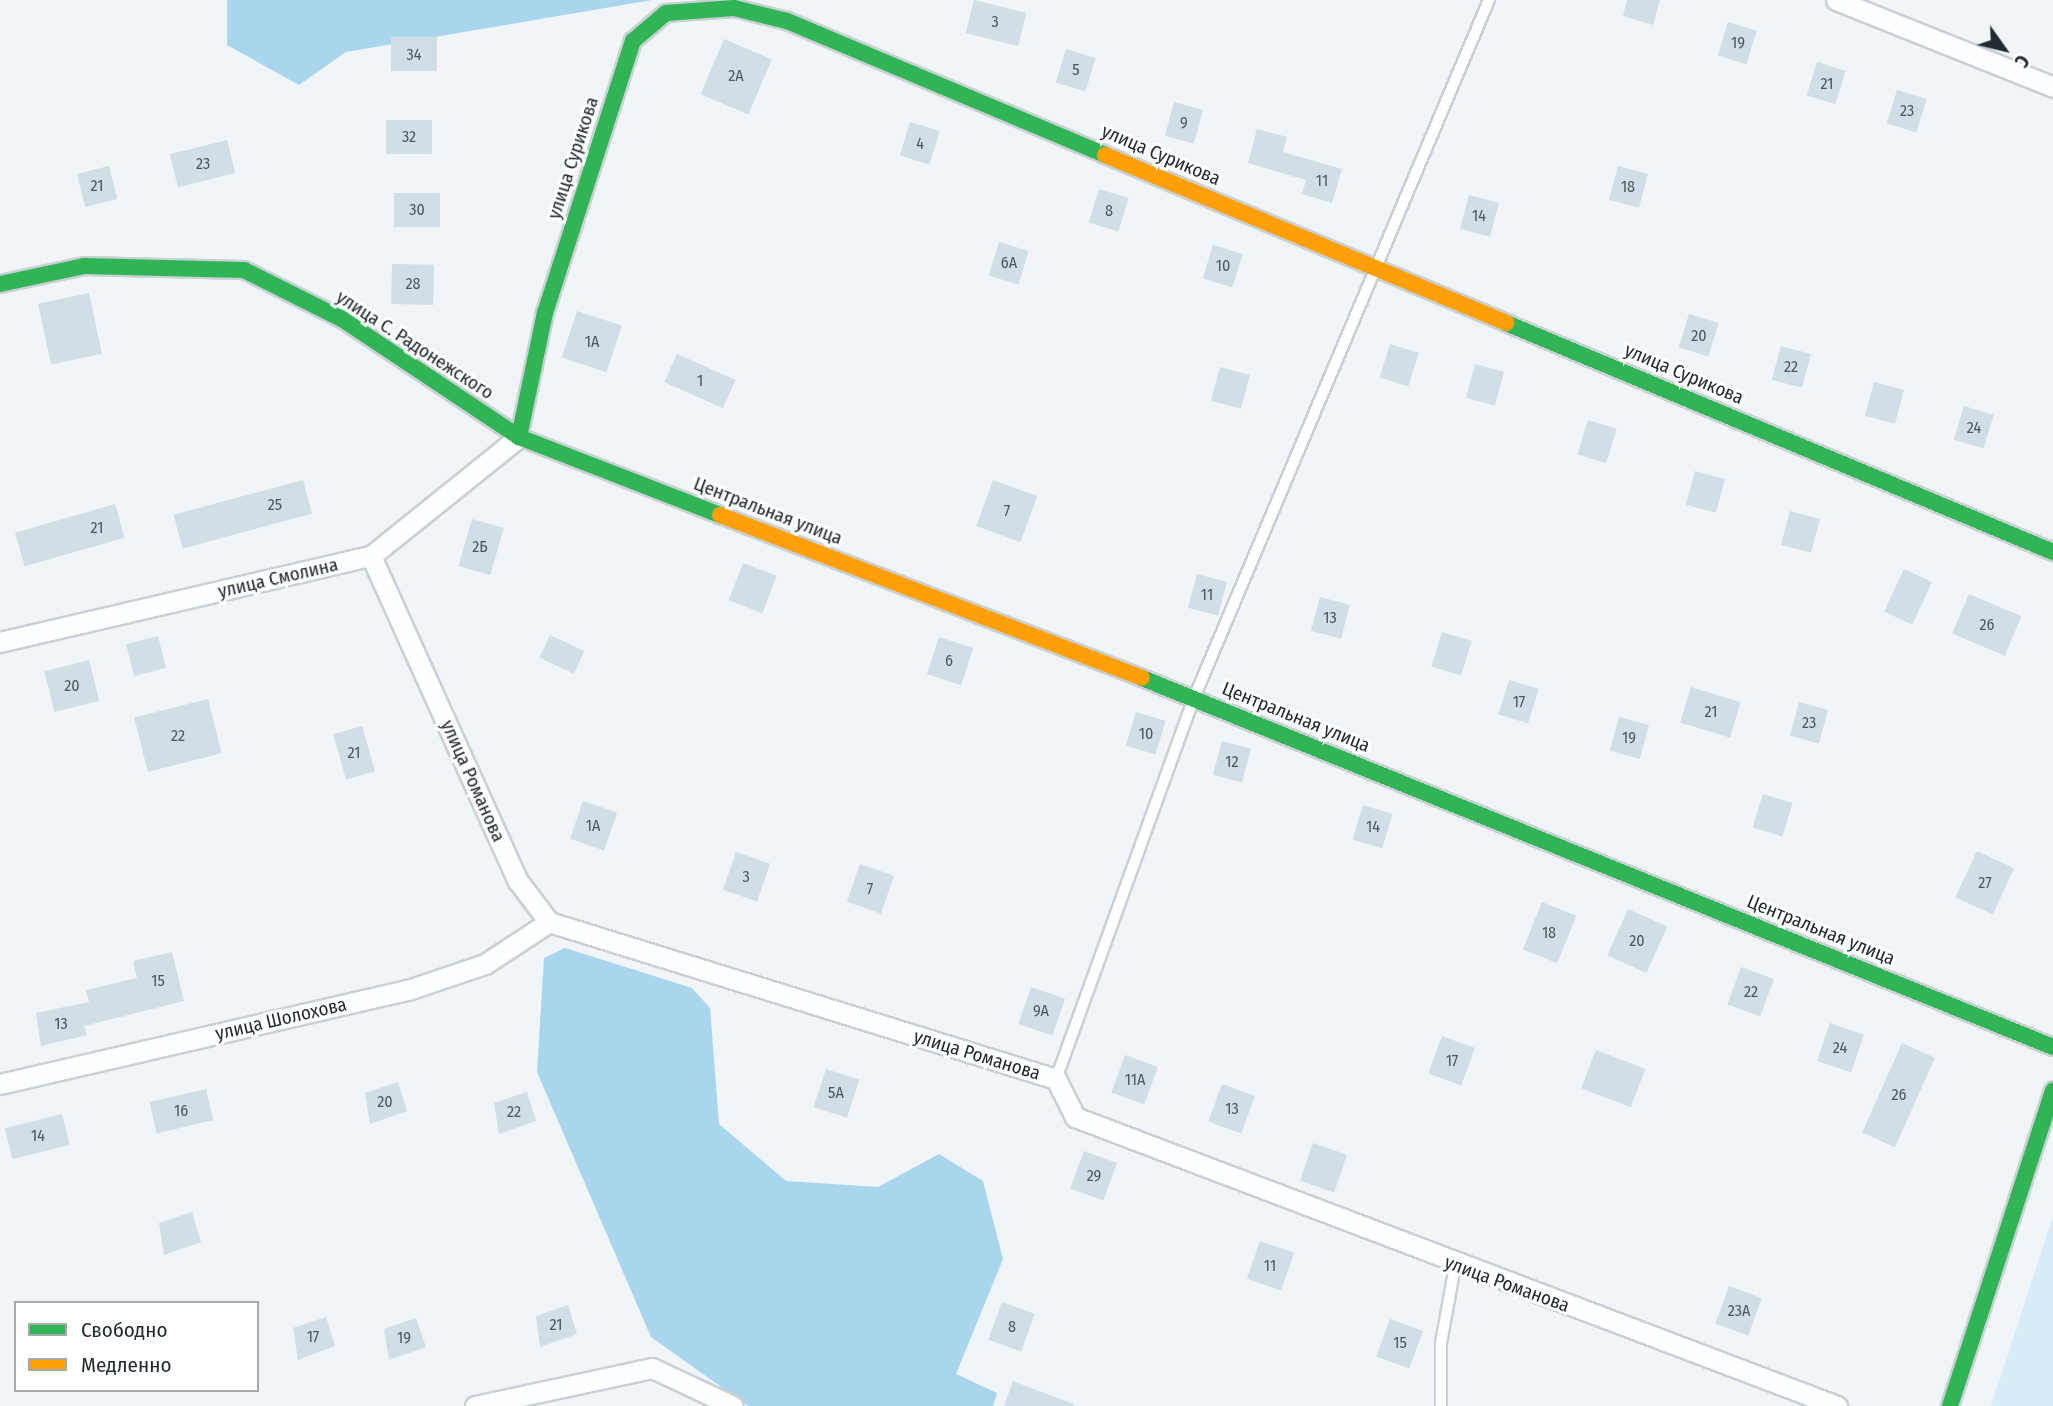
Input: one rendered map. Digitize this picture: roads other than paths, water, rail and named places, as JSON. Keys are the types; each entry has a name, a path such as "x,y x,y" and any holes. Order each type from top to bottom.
{"street":[{"path":"1836,0 2053,88"},
{"name":"улица Сурикова","path":"519,437 545,313 633,41 666,13 734,8 787,21 2053,552"},
{"name":"улица С. Радонежского","path":"0,284 84,266 244,270 342,319 519,437"},
{"name":"улица Смолина","path":"0,642 372,556 519,437"},
{"name":"Центральная улица","path":"519,437 1194,698 2053,1047"},
{"name":"улица Романова","path":"372,556 518,881 549,922 1056,1079 1075,1117 1455,1266 1837,1406"},
{"name":"улица Шолохова","path":"0,1084 408,990 485,964 549,922"},
{"path":"1950,1406 2053,1090"},
{"path":"475,1406 652,1368 733,1406"}],"lane":[{"path":"1056,1079 1194,698 1489,0"},
{"path":"1441,1406 1441,1343 1455,1266"}]}
